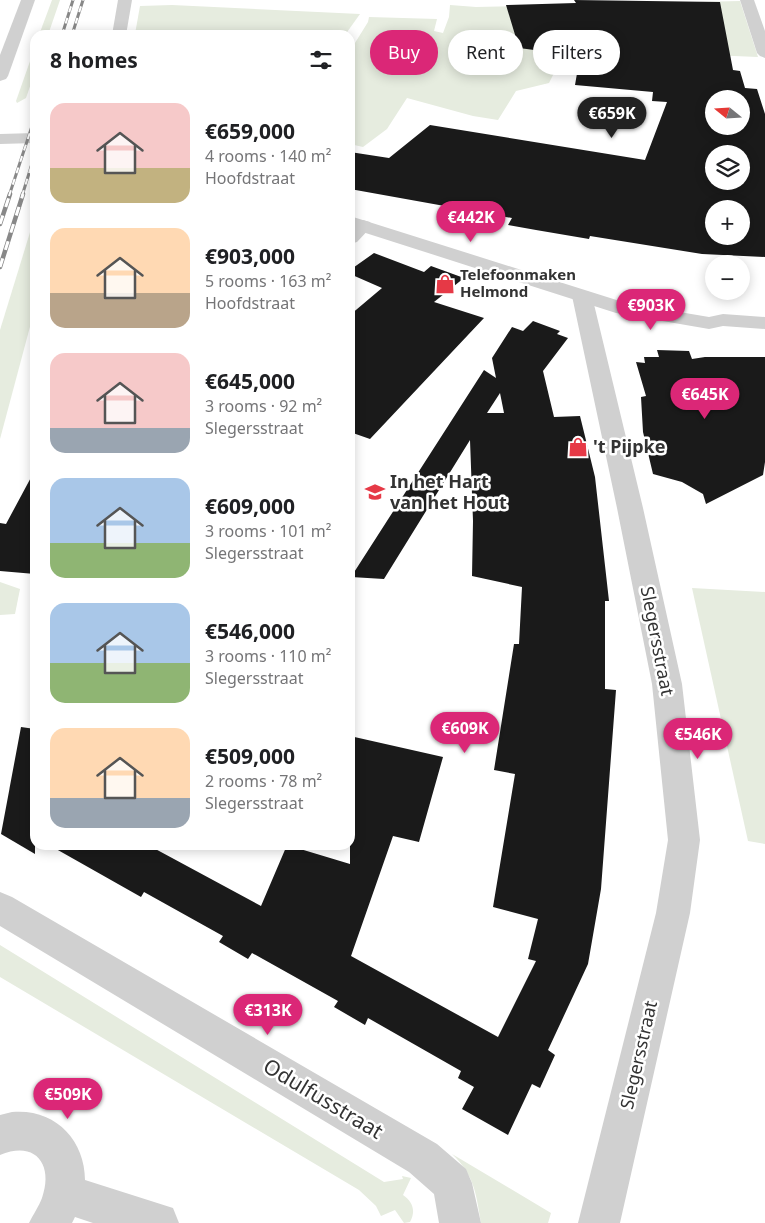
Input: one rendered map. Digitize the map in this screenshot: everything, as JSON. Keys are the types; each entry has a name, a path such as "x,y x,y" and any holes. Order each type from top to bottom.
{"street":[{"path":"1,72 28,0"},
{"path":"121,30 125,0"},
{"path":"746,0 765,53"},
{"path":"0,139 30,138"},
{"path":"0,147 30,148"},
{"path":"355,228 632,310 709,323 723,320 765,323"},
{"name":"Slegersstraat","path":"582,296 630,508 667,684 684,840 673,913 599,1223"},
{"name":"Odulfusstraat","path":"0,908 423,1158 452,1182 460,1223"},
{"path":"0,1135 7,1132 24,1130 41,1135 54,1144 62,1158 66,1175 57,1208 158,1223"}],"shaded area":[{"path":"52,0 60,0 50,30 41,30"},
{"path":"740,1 758,57 620,51 620,30 533,30 533,75 553,75 549,83 516,91 498,120 473,116 407,98 387,129 363,147 355,145 355,43 369,17 437,19 434,30 370,30 370,75 438,75 438,32 443,33 449,17 450,5 476,7"},
{"path":"172,5 360,14 349,30 136,30 140,6"},
{"path":"30,61 30,86 26,98 17,103 16,101"},
{"path":"30,232 30,327 0,439 0,330"},
{"path":"0,582 20,589 15,614 0,615"},
{"path":"692,588 765,592 765,844 748,841"},
{"path":"0,945 384,1182 403,1179 402,1176 411,1178 403,1195 409,1201 413,1210 410,1222 404,1223 395,1210 381,1216 376,1206 359,1190 0,977"},
{"path":"452,1154 551,1213 548,1223 481,1223 476,1194 470,1178 460,1162"}],"building":[{"path":"574,0 720,2 733,70 740,71 745,88 757,89 765,114 765,257 702,254 590,236 589,239 508,225 512,218 355,190 355,153 389,158 430,125 645,160 667,102 652,101 653,92 575,85 577,75 620,75 620,30 533,30 533,50 523,49 523,30 514,30 506,5 576,3"},
{"path":"374,253 424,272 431,266 464,278 434,302 484,318 370,439 355,434 355,311 382,288 355,276 355,266"},
{"path":"533,321 560,331 557,334 568,338 543,371 554,417 580,416 595,477 609,601 605,601 605,689 616,690 601,889 588,964 548,1050 555,1055 540,1088 532,1084 508,1135 462,1109 474,1087 458,1078 461,1071 368,1018 365,1025 334,1007 338,1001 252,953 248,959 219,942 223,936 144,892 141,897 58,850 157,850 261,906 285,850 304,850 350,864 350,850 355,850 355,737 443,757 419,842 393,836 351,956 498,1037 536,961 528,959 538,919 493,907 515,774 494,770 514,644 519,644 522,587 472,576 473,521 470,440 384,579 355,577 355,571 484,370 496,378 492,358 512,327 523,331","holes":["500,393 504,413 487,413"]},
{"path":"657,350 689,351 692,359 705,357 765,357 765,462 763,475 706,504 703,494 682,482 653,474 643,432 641,397 646,396 636,362 645,363 644,357 659,357"},
{"path":"30,479 30,574 0,571 0,523 6,524"},
{"path":"21,727 30,728 30,850 35,850 35,854 1,834"}],"railway":[{"path":"64,30 73,0"},
{"path":"74,30 83,0"},
{"path":"9,196 30,132"},
{"path":"22,196 30,170"},
{"path":"0,224 10,194"},
{"path":"0,267 23,194"}],"place":[{"name":"Telefoonmaken Helmond","path":"445,284"},
{"name":"'t Pijpke","path":"578,447"},
{"name":"In het Hart van het Hout","path":"375,492"}]}
